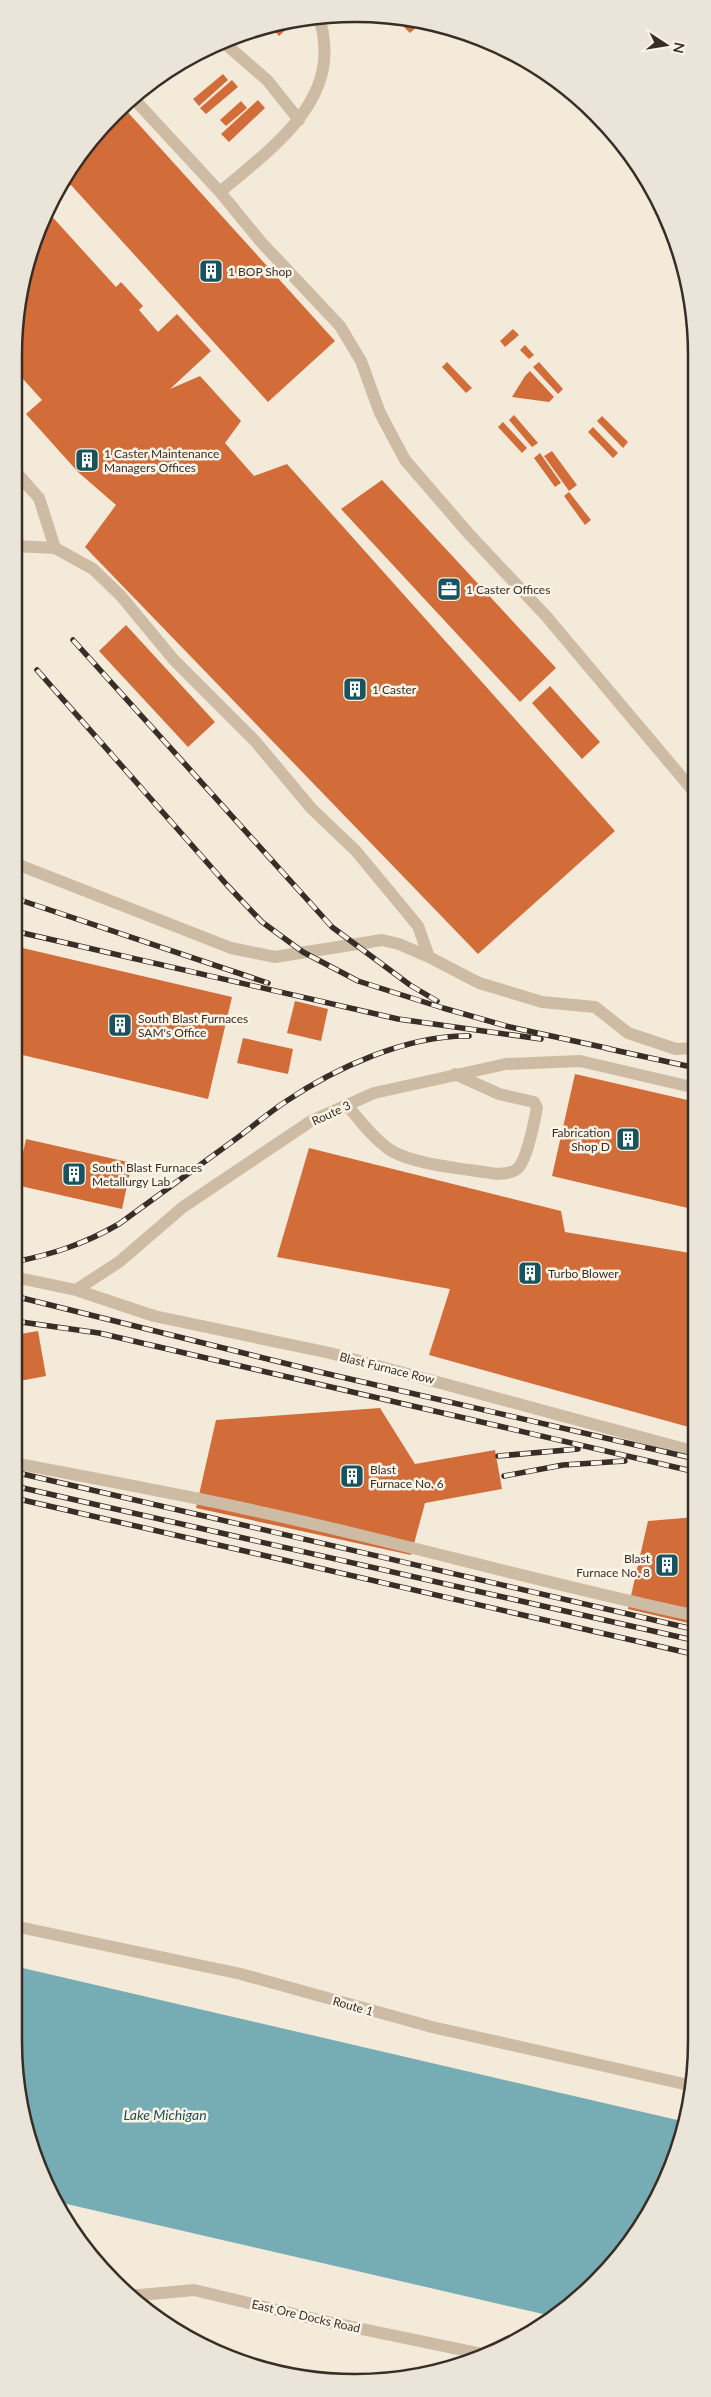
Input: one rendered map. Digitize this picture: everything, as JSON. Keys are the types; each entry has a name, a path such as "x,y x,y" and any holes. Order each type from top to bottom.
{"street":[{"path":"220,192 298,120 321,82 325,51 322,24"},
{"path":"229,47 267,80 298,120"},
{"path":"138,103 340,326 361,361 380,413 405,460 469,534 546,616 688,785"},
{"path":"22,479 39,498 55,548"},
{"path":"22,546 55,548 93,569 120,596 174,660 255,741 311,808 356,851 418,926 429,957"},
{"path":"22,866 230,948 275,957 382,940 399,944 479,983 542,1002 594,1007 628,1033 676,1049 688,1048"},
{"name":"Route 3","path":"76,1290 119,1262 183,1207 311,1122 374,1093 506,1064 580,1061 688,1086"},
{"path":"348,1105 387,1148 406,1158 497,1174 510,1173 519,1168 525,1154 537,1108 534,1102 499,1094 455,1074"},
{"path":"22,1279 76,1290"},
{"name":"Blast Furnace Row","path":"76,1290 154,1316 330,1353 688,1450"},
{"path":"22,1464 162,1490 347,1532 601,1595 688,1614"},
{"name":"Route 1","path":"22,1928 241,1974 432,2027 686,2084"},
{"name":"East Ore Docks Road","path":"140,2295 194,2290 318,2320 475,2352"}],"water":[{"name":"Lake Michigan","path":"22,1968 679,2120 663,2169 644,2208 632,2227 620,2244 591,2277 546,2315 65,2204 40,2149 25,2085 22,2041"}],"building":[{"path":"403,26 415,28 410,33"},
{"path":"285,30 279,36 276,32"},
{"path":"223,74 228,80 199,106 193,99"},
{"path":"232,80 238,87 206,114 200,108"},
{"path":"258,100 265,108 229,142 221,134"},
{"path":"241,101 247,108 226,126 220,120"},
{"name":"1 BOP Shop","path":"128,113 335,341 268,402 71,185 68,188 91,153"},
{"name":"1 Caster","path":"53,217 116,287 121,282 143,306 139,310 158,332 177,314 211,351 170,389 200,376 241,421 225,443 254,476 287,464 615,831 478,954 85,547 116,505 78,472 26,414 42,400 22,378 23,334 25,312 34,269 40,248"},
{"path":"513,329 519,335 505,347 500,341"},
{"path":"525,345 534,355 529,359 520,350"},
{"path":"447,362 472,388 466,393 442,367"},
{"path":"539,362 563,389 558,394 533,367"},
{"path":"530,371 554,397 549,402 512,397"},
{"path":"514,415 538,443 532,447 509,420"},
{"path":"602,416 628,442 623,448 597,421"},
{"path":"503,422 527,448 522,453 498,427"},
{"path":"593,427 618,453 613,458 588,432"},
{"path":"552,451 577,485 569,491 544,456"},
{"path":"540,453 561,483 555,487 534,458"},
{"name":"1 Caster Offices","path":"382,480 556,668 520,702 341,509"},
{"path":"569,492 591,520 585,525 564,496"},
{"path":"126,625 215,722 188,747 99,651"},
{"path":"550,686 600,742 582,759 532,703"},
{"name":"South Blast Furnaces SAM's Office","path":"22,948 232,997 208,1099 22,1055"},
{"path":"295,1001 328,1009 321,1041 287,1033"},
{"path":"243,1038 293,1049 288,1074 237,1063"},
{"name":"Fabrication Shop D","path":"575,1074 688,1100 688,1208 552,1176"},
{"name":"South Blast Furnaces Metallurgy Lab","path":"26,1139 132,1163 122,1209 22,1186 22,1157"},
{"name":"Turbo Blower","path":"309,1148 561,1211 565,1232 688,1253 688,1427 429,1355 450,1289 277,1257"},
{"path":"38,1331 46,1376 22,1380 22,1334"},
{"name":"Blast Furnace No. 6","path":"380,1408 415,1464 495,1450 502,1489 425,1503 411,1555 196,1508 216,1420"},
{"name":"Blast Furnace No. 8","path":"688,1518 688,1623 628,1609 648,1521"}],"railway":[{"path":"73,640 332,927 410,985 437,1001"},
{"path":"37,670 227,885 262,922 303,952 358,981 443,1008 510,1027 611,1049"},
{"path":"22,901 268,983"},
{"path":"22,933 398,1019 541,1039"},
{"path":"22,1260 68,1248 119,1224 272,1111 326,1077 397,1047 445,1037 469,1036"},
{"path":"605,1048 688,1066"},
{"path":"22,1298 324,1373 688,1457"},
{"path":"22,1322 99,1333 688,1470"},
{"path":"498,1456 578,1449"},
{"path":"504,1476 563,1465 625,1461"},
{"path":"22,1474 688,1628"},
{"path":"22,1488 688,1639"},
{"path":"22,1500 688,1653"}],"place":[{"name":"1 BOP Shop","path":"211,271"},
{"name":"1 Caster Maintenance Managers Offices","path":"87,460"},
{"name":"1 Caster Offices","path":"449,589"},
{"name":"1 Caster","path":"355,689"},
{"name":"South Blast Furnaces SAM's Office","path":"120,1025"},
{"name":"Fabrication Shop D","path":"628,1139"},
{"name":"South Blast Furnaces Metallurgy Lab","path":"74,1174"},
{"name":"Turbo Blower","path":"530,1273"},
{"name":"Blast Furnace No. 6","path":"352,1476"},
{"name":"Blast Furnace No. 8","path":"667,1565"}]}
